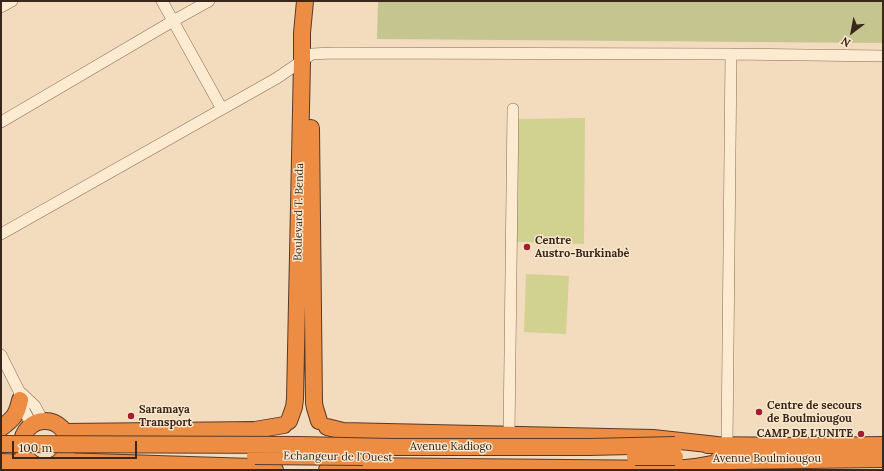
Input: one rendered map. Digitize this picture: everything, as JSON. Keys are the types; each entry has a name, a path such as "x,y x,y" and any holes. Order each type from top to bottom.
{"highway":[{"name":"Boulevard T. Benda","path":"305,1 302,33 307,57 311,164 314,403 323,424 333,438 334,445 334,451 329,463 321,470"},
{"name":"Boulevard T. Benda","path":"287,470 277,458 275,444 279,430 286,423 294,407 295,399 307,57 316,1"},
{"path":"1,428 13,418 18,411 20,395"},
{"path":"65,432 255,430 265,429 286,423 295,418 307,417 313,418 323,424 343,431 653,438 722,445"},
{"path":"1,428 34,425 50,421 56,423 65,432 68,439 66,455 60,465"},
{"path":"34,425 23,436 22,450 26,457 37,466"},
{"name":"Avenue Kadiogo","path":"1,444 565,447 675,451"},
{"name":"Avenue Boulmiougou","path":"675,451 722,445 883,445"},
{"name":"Avenue Boulmiougou","path":"675,451 728,461 883,459"},
{"name":"Echangeur de l'Ouest","path":"1,454 394,457 675,451"},
{"path":"327,470 350,466 676,469 728,461"},
{"path":"1,462 49,467 60,465 119,463 253,467 275,470"},
{"path":"94,470 119,463"}],"street":[{"path":"1,7 12,1"},
{"path":"162,1 222,109"},
{"path":"1,122 209,1"},
{"path":"1,234 276,78 307,57 332,53 883,56"},
{"path":"722,445 732,54"},
{"path":"509,435 513,109"},
{"path":"1,355 20,395 35,406 34,425"}],"green space":[{"path":"378,1 883,1 883,43 377,39"},
{"path":"585,118 584,244 517,242 518,119"},
{"path":"526,274 569,276 566,334 524,332"}],"place":[{"name":"Centre Austro-Burkinabè","path":"527,247"},
{"name":"Centre de secours de Boulmiougou","path":"759,412"},
{"name":"Saramaya Transport","path":"131,416"},
{"name":"CAMP DE L'UNITE","path":"861,434"}]}
